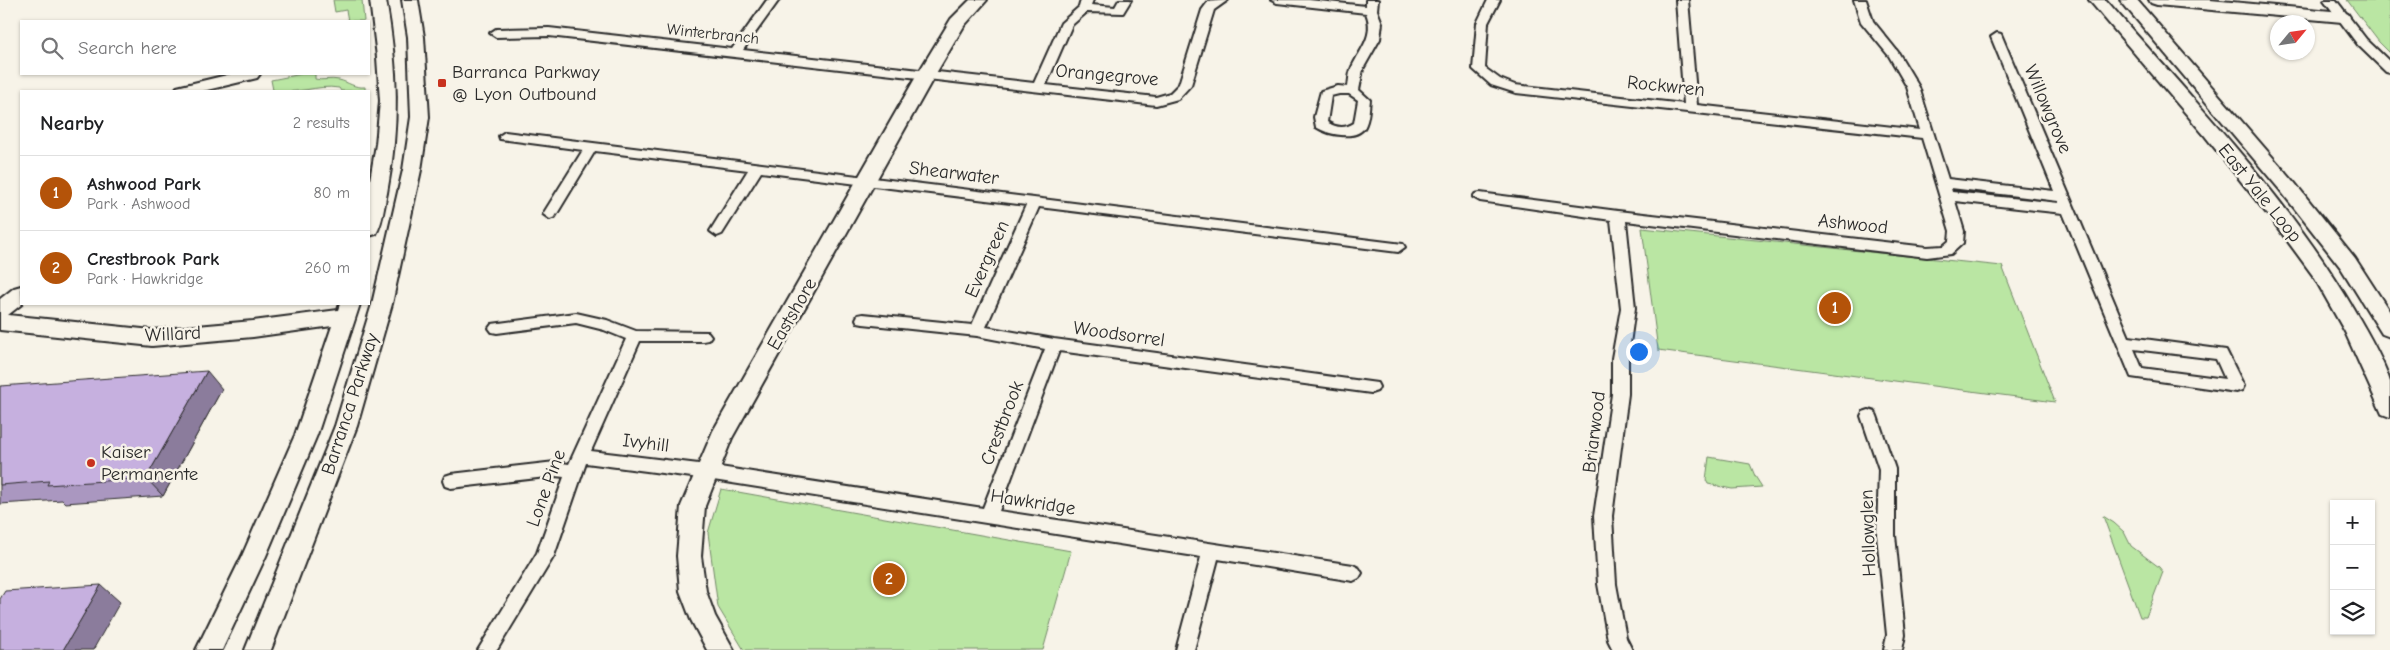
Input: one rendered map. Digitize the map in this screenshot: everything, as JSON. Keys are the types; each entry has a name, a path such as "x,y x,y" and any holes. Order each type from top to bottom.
{"main road":[{"path":"370,225 378,193 388,114 377,46 378,0"},
{"name":"Barranca Parkway","path":"258,650 346,426 382,304 412,170 420,117 416,37 410,0"},
{"name":"Eastshore","path":"721,650 704,620 692,591 689,556 693,506 721,437 926,75 957,22 980,0"},
{"name":"East Yale Loop","path":"2097,0 2223,147 2282,219 2322,273 2356,332 2390,408"},
{"name":"East Yale Loop","path":"2128,0 2287,186 2348,263 2390,329"},
{"path":"2157,0 2342,17"},
{"path":"377,46 416,37"},
{"path":"187,90 247,75"},
{"path":"0,310 20,294"},
{"name":"Barranca Parkway","path":"209,650 254,556 306,435 348,310"},
{"name":"Willard","path":"0,322 152,338 253,329 348,310"}],"street":[{"path":"735,53 773,0"},
{"path":"1038,88 1067,23 1086,4 1119,11 1126,0"},
{"name":"Orangegrove","path":"926,75 1156,101 1174,96 1184,85 1208,10 1212,4 1222,0"},
{"path":"1278,0 1371,5 1376,23 1374,39 1358,69 1353,91"},
{"name":"Rockwren","path":"1494,0 1486,10 1480,37 1479,69 1492,81 1516,89 1927,135"},
{"path":"1682,0 1691,108"},
{"name":"Ashwood","path":"1480,197 1618,216 1927,252 1946,250 1956,243 1957,231 1913,88 1894,55 1868,22 1860,0"},
{"path":"2330,0 2368,49 2390,69"},
{"name":"Winterbranch","path":"496,33 549,32 926,75"},
{"name":"Willowgrove","path":"1996,36 2066,203 2123,342 2136,373 2236,386 2221,354 2123,342"},
{"name":"Shearwater","path":"505,136 756,169 1398,247"},
{"path":"550,214 591,148"},
{"path":"717,231 756,169"},
{"path":"1945,190 2066,203"},
{"name":"Evergreen","path":"977,331 1034,202"},
{"name":"Briarwood","path":"1618,216 1628,308 1620,358 1620,394 1603,516 1607,584 1617,640 1623,650"},
{"path":"497,328 576,318 607,325 636,336 703,336"},
{"name":"Woodsorrel","path":"862,319 977,331 1054,345 1371,387"},
{"name":"Lone Pine","path":"487,650 544,556 578,464 636,336"},
{"name":"Crestbrook","path":"988,516 1054,345"},
{"name":"Hollowglen","path":"1869,416 1887,469 1886,535 1896,635 1893,650"},
{"name":"Ivyhill","path":"451,481 554,469 578,464 707,472"},
{"name":"Hawkridge","path":"707,472 1353,574"},
{"path":"1185,650 1211,551"}],"green space":[{"path":"333,0 362,0 364,20 348,20 346,10 335,12"},
{"path":"2347,0 2390,0 2390,53 2379,42"},
{"path":"297,75 315,75 315,79 336,79 358,87 365,87 365,90 340,90 339,88 322,87 303,90 273,90 271,80"},
{"path":"1642,228 2002,266 2055,402 1658,350"},
{"path":"1709,457 1750,464 1762,487 1732,489 1708,484 1706,480"},
{"path":"721,489 1071,551 1043,650 744,650 718,607 708,533"},
{"path":"2103,516 2124,532 2131,546 2163,572 2146,617 2140,617"}],"building":[{"name":"Kaiser Permanente","path":"207,371 146,478 47,485 49,481 0,485 1,386"},
{"path":"101,585 63,650 0,650 0,599 5,591"}],"place":[{"name":"Barranca Parkway @ Lyon Outbound","path":"442,83"},
{"name":"Ashwood Park","path":"1835,308"},
{"name":"Kaiser Permanente","path":"91,463"},
{"name":"Crestbrook Park","path":"889,579"}]}
